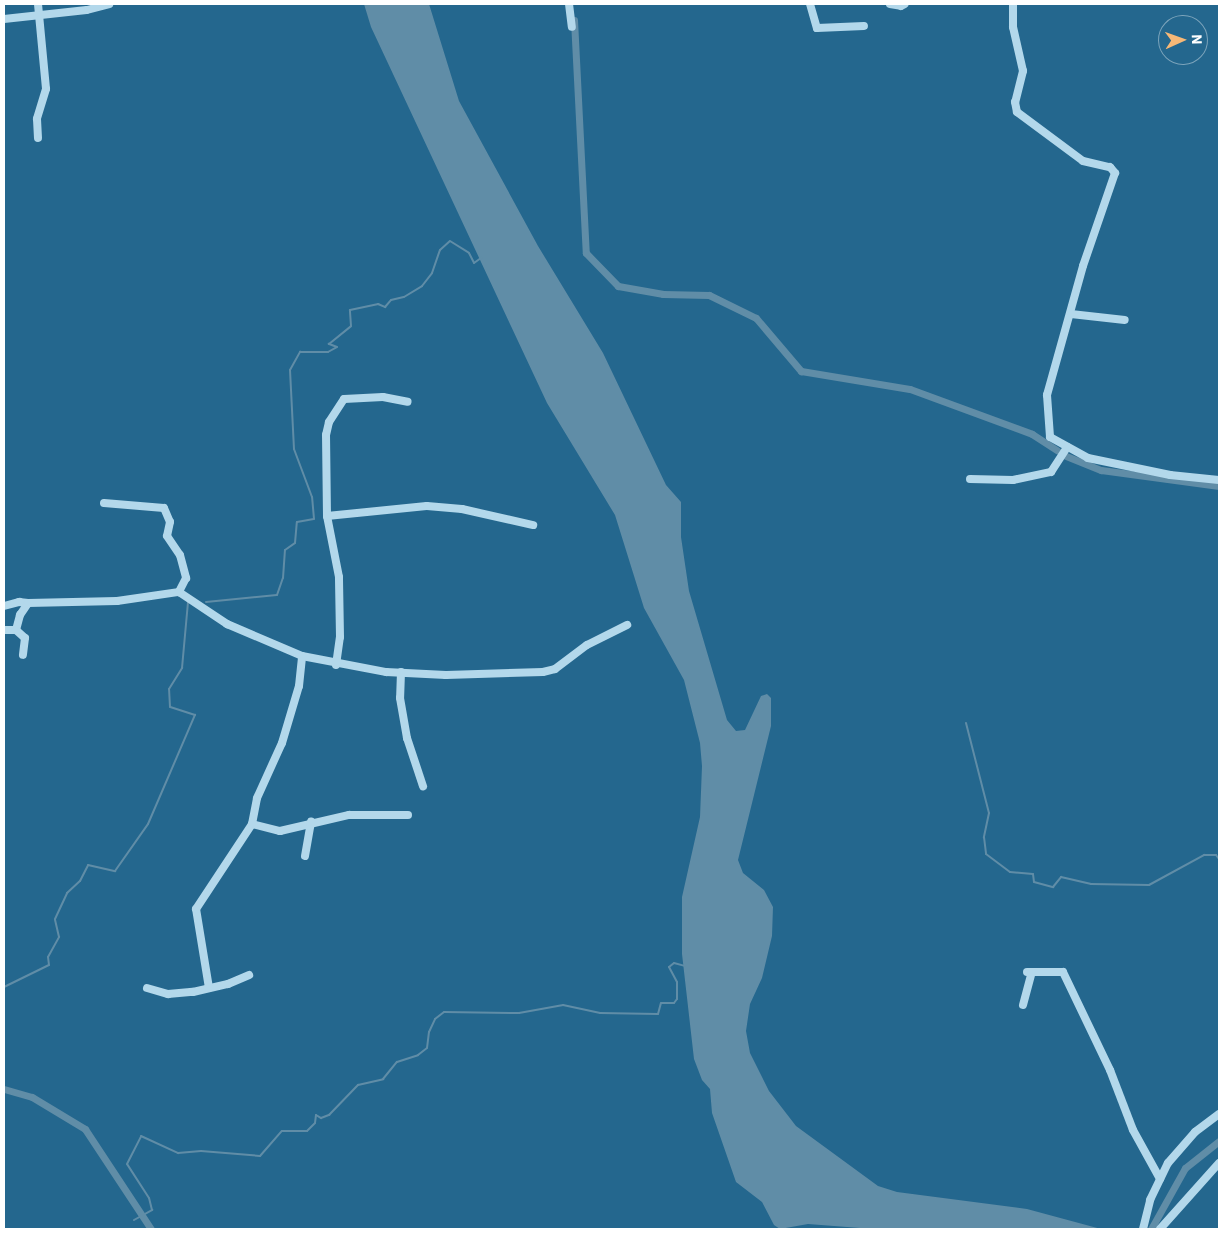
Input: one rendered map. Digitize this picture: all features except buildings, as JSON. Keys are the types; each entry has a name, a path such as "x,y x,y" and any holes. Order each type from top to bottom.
{"street":[{"path":"38,4 46,89 37,119 38,138"},
{"path":"4,20 40,14 87,10 109,4"},
{"path":"570,4 572,27"},
{"path":"810,4 817,28 864,26"},
{"path":"890,4 901,6 905,4"},
{"path":"1013,4 1013,27 1023,71 1015,102 1017,112 1084,161 1115,169 1048,395 1046,410 1050,437 1067,447 1103,462 1170,475 1219,480"},
{"path":"1071,314 1125,320"},
{"path":"336,665 340,637 339,577 327,516 326,434 329,422 344,399 383,397 408,402"},
{"path":"970,479 1013,480 1051,472 1067,447"},
{"path":"104,503 164,508 170,522 167,536 180,555 186,578 179,592"},
{"path":"327,516 427,506 462,509 533,525"},
{"path":"4,606 19,602 117,601 179,592 227,624 302,656 336,665 401,672 416,676 543,672 555,669 587,645 627,625"},
{"path":"16,630 20,615 28,603"},
{"path":"4,630 16,630 25,638 23,655"},
{"path":"209,988 196,909 252,824 257,798 282,743 299,686 302,656"},
{"path":"401,672 400,698 407,738 423,786"},
{"path":"252,824 280,831 311,822 349,815 408,815"},
{"path":"305,856 311,822"},
{"path":"1023,1005 1030,972 1063,972 1110,1070 1133,1130 1160,1179"},
{"path":"147,988 168,994 209,988 249,975"},
{"path":"1143,1229 1160,1179 1180,1148 1219,1114"},
{"path":"1160,1229 1219,1163"}],"water":[{"path":"364,4 429,4 459,101 538,246 603,353 666,485 681,502 681,537 689,591 727,720 736,731 745,730 761,696 767,694 771,698 771,726 738,860 743,873 764,890 773,907 772,936 762,978 750,1004 746,1031 750,1053 769,1091 796,1126 878,1186 897,1192 1027,1209 1101,1229 873,1229 808,1224 780,1229 774,1225 762,1202 736,1182 712,1113 710,1089 702,1080 694,1059 682,954 682,897 700,817 702,766 700,743 684,680 644,608 615,515 547,403 371,27"}],"waterway":[{"path":"574,20 586,253 618,286 663,294 709,295 756,318 801,371 910,389 1032,434 1057,450"},
{"path":"206,602 277,595 283,578 285,550 295,543 297,522 314,519 312,497 294,449 290,370 300,352 328,352 337,347 329,344 351,326 350,310 378,304 385,307 391,300 404,297 422,286 432,273 440,250 450,241 469,253 474,263 481,258"},
{"path":"1066,456 1101,470 1219,486"},
{"path":"4,987 49,965 48,957 59,937 55,919 67,893 80,881 88,865 115,871 148,824 195,715 170,707 169,689 182,668 188,602"},
{"path":"966,723 989,813 984,837 986,854 1010,872 1033,874 1034,882 1053,887 1061,877 1091,884 1149,885 1204,855 1216,855 1219,859"},
{"path":"134,1220 152,1210 149,1198 127,1164 141,1136 178,1153 201,1151 260,1156 282,1131 307,1131 315,1123 316,1115 321,1118 329,1115 358,1085 383,1079 397,1062 418,1055 427,1048 429,1032 435,1019 444,1012 519,1013 563,1005 600,1013 658,1014 661,1003 674,1003 677,999 677,982 669,967 674,963 685,966"},
{"path":"4,1089 32,1097 85,1129 151,1229"},
{"path":"1151,1229 1185,1168 1219,1141"}]}
